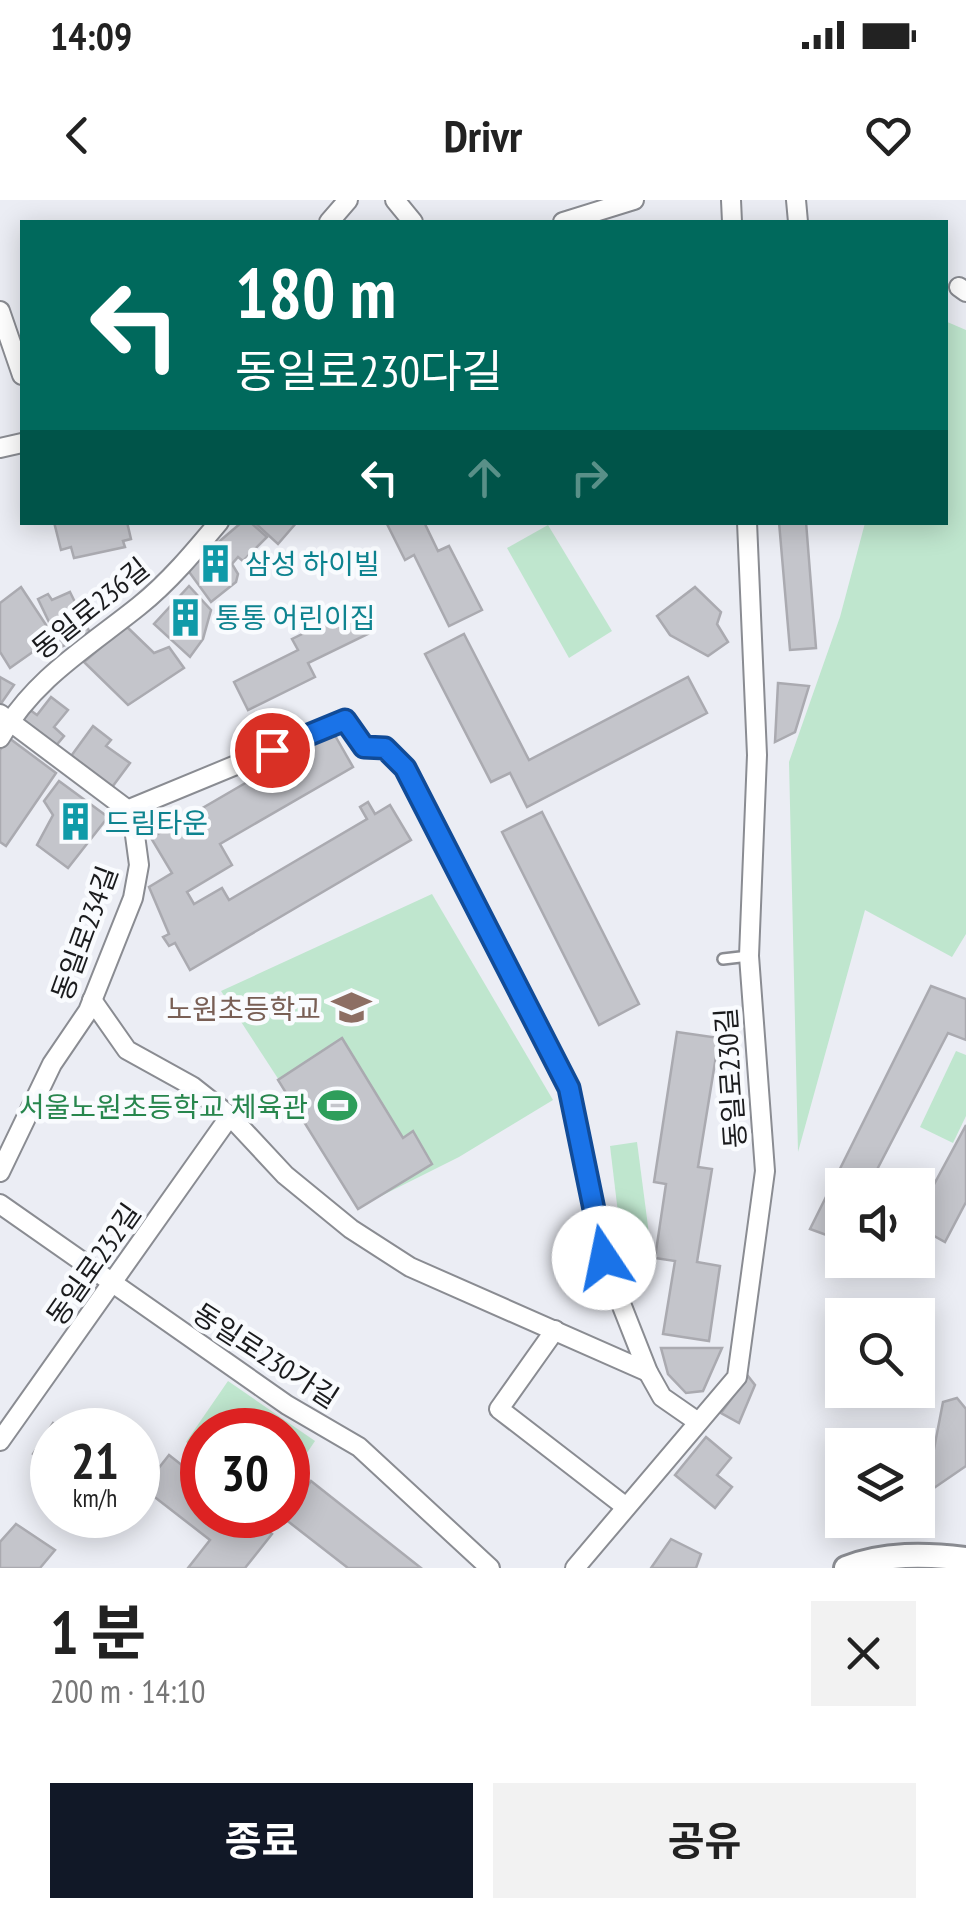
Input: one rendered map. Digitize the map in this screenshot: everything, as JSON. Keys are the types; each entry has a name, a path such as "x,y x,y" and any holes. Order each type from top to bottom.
{"street":[{"path":"332,220 348,200"},
{"path":"395,200 411,220"},
{"path":"569,220 634,200"},
{"path":"0,311 20,369"},
{"name":"동일로236길","path":"3,724 52,672 151,595 216,525"},
{"name":"동일로230길","path":"574,1568 737,1377 764,1171 749,956 756,732 746,525"},
{"path":"3,724 130,812 345,720 364,747 385,748 405,768 569,1088 604,1258 648,1372 662,1398 698,1422"},
{"name":"동일로234길","path":"0,1172 52,1064 92,1000 133,898 139,864 130,812"},
{"path":"92,1000 127,1050 192,1086 230,1116 285,1174 351,1228 410,1267 648,1372"},
{"name":"동일로232길","path":"0,1442 230,1116"},
{"name":"동일로230가길","path":"0,1204 287,1405 358,1447 490,1568"},
{"path":"555,1330 498,1409 626,1507"},
{"path":"846,1568 876,1558 913,1555 966,1559"}],"lane":[{"path":"722,960 749,956"}],"green space":[{"path":"948,322 966,330 966,934 952,957 865,910 798,1152 789,762 840,617 864,525 948,525"},
{"path":"548,525 612,631 569,658 507,548"},
{"path":"432,894 553,1100 459,1157 361,1206 221,991"},
{"path":"956,1051 966,1055 966,1116 953,1143 920,1127"},
{"path":"637,1142 649,1234 621,1238 610,1146"},
{"path":"228,1381 267,1408 209,1408"}],"building":[{"path":"55,525 128,525 131,539 123,541 125,547 74,558 71,547 61,550"},
{"name":"삼성 하이빌","path":"238,525 253,525 267,537 243,561 238,557 232,564 238,574 236,582 211,602 187,569"},
{"path":"257,525 294,525 278,544"},
{"path":"388,525 425,525 438,551 449,546 482,610 449,626 414,555 405,560"},
{"path":"779,525 806,525 816,648 790,650"},
{"name":"통통 어린이집","path":"189,586 211,610 203,639 190,657 154,624"},
{"path":"21,587 54,637 10,668 0,652 0,603"},
{"path":"695,587 721,612 717,624 728,642 708,656 670,635 657,616"},
{"path":"70,592 90,633 61,647 38,599 48,594 52,600"},
{"path":"356,608 368,634 308,663 315,677 248,710 234,682 298,650 292,639"},
{"path":"126,626 154,653 169,647 184,668 128,705 84,662"},
{"path":"464,634 529,760 688,677 707,713 527,807 510,773 491,782 425,654"},
{"path":"0,677 14,685 0,705"},
{"path":"778,683 809,686 795,732 775,742"},
{"path":"51,697 68,710 54,727 64,736 54,748 16,719 26,707 37,715"},
{"path":"93,726 111,740 106,746 130,763 107,794 66,763"},
{"path":"333,732 353,767 220,844 232,865 187,892 194,904 222,888 229,900 367,819 360,807 368,802 375,814 390,805 411,840 190,970 175,943 169,946 163,937 169,934 149,887 172,873 151,838"},
{"path":"9,738 56,773 6,846 0,842 0,750"},
{"name":"드림타운","path":"59,781 108,817 68,868 37,845 53,815 44,801"},
{"path":"542,812 639,1004 599,1025 502,832"},
{"path":"931,986 966,999 966,1040 948,1033 878,1168 840,1168"},
{"path":"677,1032 719,1038 698,1167 712,1169 697,1262 720,1266 709,1341 663,1334 675,1261 655,1258 666,1184 654,1182"},
{"name":"서울노원초등학교 체육관","path":"342,1038 403,1138 413,1131 432,1164 358,1209 278,1080"},
{"path":"966,1125 966,1202 945,1242 935,1236 935,1182"},
{"path":"825,1199 825,1234 810,1229"},
{"path":"661,1348 722,1348 703,1391 686,1393 668,1374"},
{"path":"748,1376 755,1385 739,1423 721,1413"},
{"path":"957,1398 966,1409 966,1466 935,1487 935,1444 943,1402"},
{"path":"706,1437 731,1458 717,1475 732,1487 715,1508 675,1475"},
{"path":"169,1455 180,1464 180,1517 160,1501 160,1466"},
{"path":"310,1482 421,1568 348,1568 309,1538"},
{"path":"16,1524 30,1533 30,1538 37,1538 55,1550 40,1568 0,1568 0,1542"},
{"path":"207,1538 269,1538 245,1568 188,1568 210,1540"},
{"path":"671,1539 701,1554 696,1568 651,1568"}],"place":[{"name":"삼성 하이빌","path":"215,563"},
{"name":"통통 어린이집","path":"185,617"},
{"name":"드림타운","path":"75,822"},
{"name":"노원초등학교","path":"351,1008"},
{"name":"서울노원초등학교 체육관","path":"338,1106"}],"route":[{"path":"272,750 345,720 364,747 385,748 405,768 569,1088 604,1258"}]}
